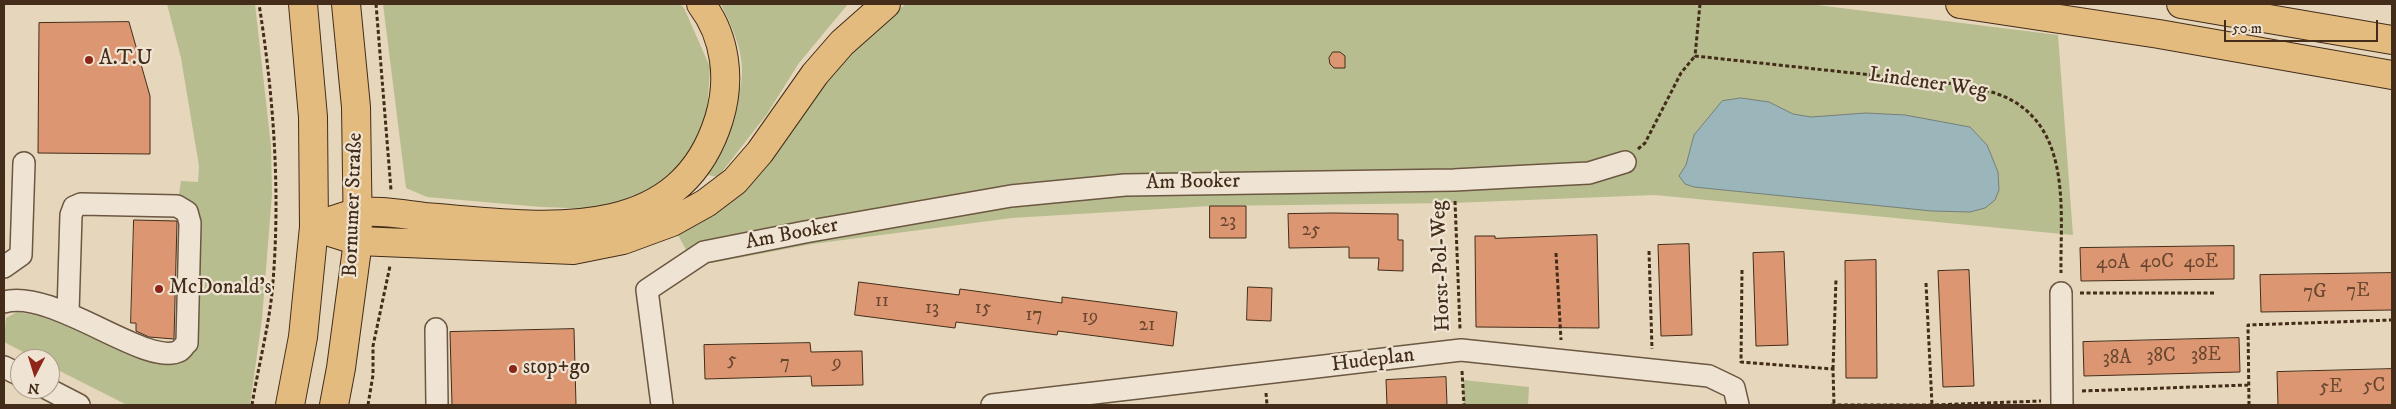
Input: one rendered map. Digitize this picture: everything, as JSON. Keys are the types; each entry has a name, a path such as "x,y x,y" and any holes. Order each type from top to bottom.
{"main road":[{"name":"Bornumer Straße","path":"290,405 303,337 314,227 313,117 304,4"},
{"name":"Bornumer Straße","path":"334,405 342,368 358,242 356,107 346,4"},
{"path":"314,227 358,213 561,226 603,222 656,202 676,187 694,168 707,149 721,111 726,84 726,63 717,33 701,4"},
{"path":"314,227 358,242 573,250 623,240 672,222 706,203 735,181 760,152 816,74 842,43 886,4"},
{"path":"1960,4 2159,34 2392,75"},
{"path":"2181,4 2392,40"}],"street":[{"name":"Am Booker","path":"662,405 647,290 704,252 805,232 1011,196 1125,185 1454,180 1589,172 1625,162"},
{"path":"4,267 21,255 24,163"},
{"path":"4,302 26,302 68,313 108,331 129,344 168,354 180,351 187,343 190,223 187,212 177,206 81,204 74,207 71,215 68,313"},
{"path":"2061,293 2062,399"},
{"path":"436,328 437,405"},
{"name":"Hudeplan","path":"992,405 1461,350 1709,376 1734,388 1738,405"},
{"path":"59,399 79,405"}],"path":[{"path":"252,405 271,294 276,207 268,62 258,4"},
{"path":"376,4 391,179 391,214"},
{"path":"1625,162 1645,143 1681,73 1695,56 1700,4"},
{"name":"Lindener Weg","path":"1695,56 1955,84 1987,90 2014,101 2031,116 2044,134 2055,156 2060,184 2061,293"},
{"name":"Horst-Pol-Weg","path":"1454,180 1464,405"},
{"path":"368,405 373,375 373,346 380,308 390,272 390,244"},
{"path":"1649,251 1653,370"},
{"path":"1556,253 1562,361"},
{"path":"1742,270 1741,362 1834,369"},
{"path":"1836,278 1833,405 1932,405 2062,399 2248,385"},
{"path":"1926,283 1932,405"},
{"path":"2061,293 2216,293"},
{"path":"2249,405 2248,325 2392,320"}],"green space":[{"path":"167,4 255,4 271,146 272,194 262,319 250,405 127,405 60,371 60,349 18,349 4,342 6,318 17,312 63,320 90,337 119,347 192,343 178,200 181,181 198,182 199,166 181,58"},
{"path":"383,4 680,4 684,8 710,67 707,114 693,148 667,182 634,201 597,209 541,207 427,197 406,188"},
{"path":"721,4 848,4 799,63 767,114 718,177 707,175 734,112 742,73 741,55"},
{"path":"906,4 1809,4 2058,35 2073,235 1655,195 1451,203 1210,206 1012,218 812,244 695,266 678,235 720,209 756,178 768,165 836,70 874,30"},
{"path":"1463,380 1529,387 1528,405 1464,405"}],"water":[{"path":"1741,98 1769,102 1793,114 1811,117 1866,113 1905,115 1970,127 1987,145 1998,172 1999,190 1995,200 1985,208 1970,212 1932,211 1694,187 1685,184 1679,176 1686,165 1694,135 1722,101"}],"building":[{"name":"A.T.U","path":"129,22 150,96 150,154 38,153 39,23"},
{"path":"1333,52 1340,52 1345,56 1345,68 1334,68 1330,64 1329,58"},
{"path":"1210,206 1246,206 1246,238 1210,238"},
{"path":"1288,214 1398,214 1398,240 1403,240 1403,271 1378,270 1379,258 1349,258 1349,247 1289,248"},
{"name":"McDonald's","path":"134,220 177,221 174,339 149,337 136,331 136,323 131,323"},
{"path":"1597,235 1599,328 1476,327 1475,236 1495,236 1495,238"},
{"path":"1689,244 1692,335 1661,336 1658,245"},
{"path":"2234,246 2234,279 2081,281 2080,248"},
{"path":"1784,252 1788,345 1756,346 1753,253"},
{"path":"1876,260 1877,378 1846,378 1845,261"},
{"path":"1969,270 1974,386 1943,387 1938,271"},
{"path":"2392,273 2392,310 2261,312 2260,275"},
{"path":"859,282 959,295 960,289 1062,303 1062,297 1177,312 1173,346 1058,331 1057,335 956,322 955,328 855,315"},
{"path":"1248,287 1272,288 1271,321 1247,320"},
{"name":"stop+go","path":"574,329 576,405 452,405 450,332"},
{"path":"2239,338 2240,372 2084,376 2083,342"},
{"path":"810,343 811,352 862,351 863,385 812,386 811,376 705,379 704,345"},
{"path":"2392,369 2392,405 2278,405 2277,372"},
{"path":"1446,377 1447,405 1387,405 1386,380"}],"place":[{"name":"A.T.U","path":"89,60"},
{"name":"McDonald's","path":"159,289"},
{"name":"stop+go","path":"513,369"}]}
